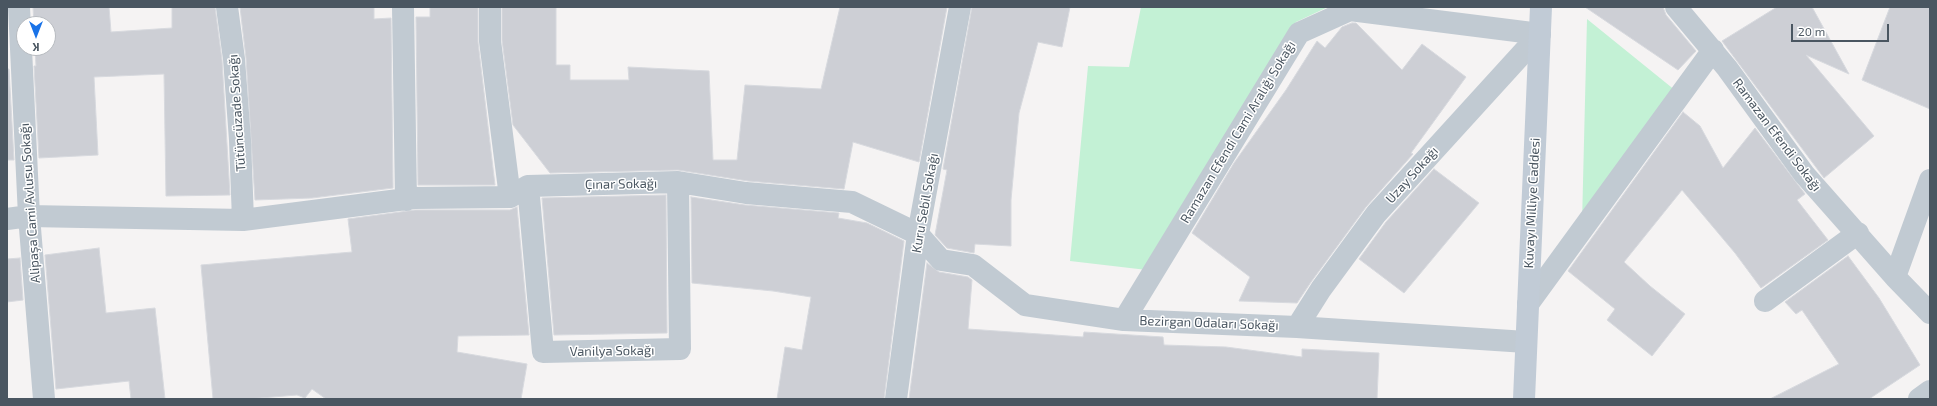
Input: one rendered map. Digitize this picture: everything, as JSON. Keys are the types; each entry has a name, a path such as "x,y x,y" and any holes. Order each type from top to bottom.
{"street":[{"name":"Alipaşa Cami Avlusu Sokağı","path":"19,7 29,216 44,399"},
{"name":"Tütüncüzade Sokağı","path":"227,7 235,74 240,140 243,220"},
{"path":"403,7 406,200"},
{"path":"490,7 490,41 519,191"},
{"name":"Kuru Sebil Sokağı","path":"896,399 918,234 960,7"},
{"name":"Kuvayı Milliye Caddesi","path":"1524,399 1541,7"},
{"name":"Ramazan Efendi Sokağı","path":"1676,7 1713,50 1804,174 1858,233 1895,277 1930,313"},
{"name":"Ramazan Efendi Cami Aralığı Sokağı","path":"1124,320 1299,33 1350,10 1540,34"},
{"name":"Uzay Sokağı","path":"1297,327 1321,289 1376,214 1540,34"},
{"path":"1528,304 1713,50"},
{"path":"1895,277 1930,180"},
{"name":"Çınar Sokağı","path":"7,219 29,216 243,220 406,200 519,191 678,182 746,193 852,202 918,234"},
{"name":"Vanilya Sokağı","path":"519,191 543,352 680,349 678,182"},
{"path":"1765,301 1858,233"},
{"name":"Bezirgan Odaları Sokağı","path":"918,234 941,260 973,265 1025,305 1124,320 1297,327 1526,342"},
{"path":"1919,399 1930,391"}],"green space":[{"path":"1141,7 1328,7 1296,22 1147,270 1070,261 1088,66 1129,67"},
{"path":"1587,19 1676,91 1582,223"}],"building":[{"path":"33,7 109,7 111,32 172,28 172,7 215,7 222,60 230,195 166,196 164,74 94,77 98,155 39,158 34,66 36,66 35,56 56,56 56,16 34,16"},
{"path":"240,7 374,7 374,19 391,18 393,188 312,198 255,200 246,58"},
{"path":"430,7 478,7 478,42 495,185 418,185 416,17 430,17"},
{"path":"502,7 556,7 556,65 570,65 570,80 629,80 628,67 709,71 713,160 737,160 745,85 821,89 840,7 947,7 919,162 853,142 844,189 748,181 678,170 550,173 513,125 502,40"},
{"path":"972,7 1070,7 1062,47 1038,42 1019,113 1011,200 1011,246 975,244 974,253 947,248 935,235 947,170 943,169"},
{"path":"1585,7 1663,7 1666,15 1696,51 1678,70"},
{"path":"1777,7 1812,7 1849,74 1806,55 1874,136 1824,178 1722,41"},
{"path":"1890,7 1930,7 1930,109 1862,80"},
{"path":"1356,23 1402,70 1422,44 1466,77 1411,153 1413,154 1366,207 1297,303 1239,301 1250,277 1192,233 1234,163 1286,90 1317,41 1325,48 1342,27"},
{"path":"7,69 9,69 14,160 7,160"},
{"path":"1683,112 1700,126 1723,168 1755,128 1805,194 1797,200 1828,240 1761,288 1735,253 1682,190 1624,262 1650,286 1685,314 1652,356 1607,320 1615,309 1568,271"},
{"path":"1434,169 1479,203 1404,293 1359,259 1386,222"},
{"path":"666,195 667,333 554,335 542,198"},
{"path":"691,197 745,205 839,213 838,218 867,223 904,241 884,399 777,399 785,347 802,350 811,297 773,291 692,283"},
{"path":"517,207 529,335 458,336 457,352 527,364 521,399 326,399 312,389 305,398 297,395 248,399 213,399 201,265 352,252 348,219 415,210 510,210"},
{"path":"99,248 106,313 155,308 165,399 131,399 129,381 56,389 45,255"},
{"path":"1848,256 1879,298 1920,365 1869,399 1770,399 1839,364 1802,310 1796,314 1785,302"},
{"path":"20,258 23,300 7,302 7,259"},
{"path":"927,263 939,272 968,277 972,280 968,329 1083,337 1084,332 1163,337 1164,345 1226,347 1302,357 1302,349 1379,353 1377,399 909,399"}]}
